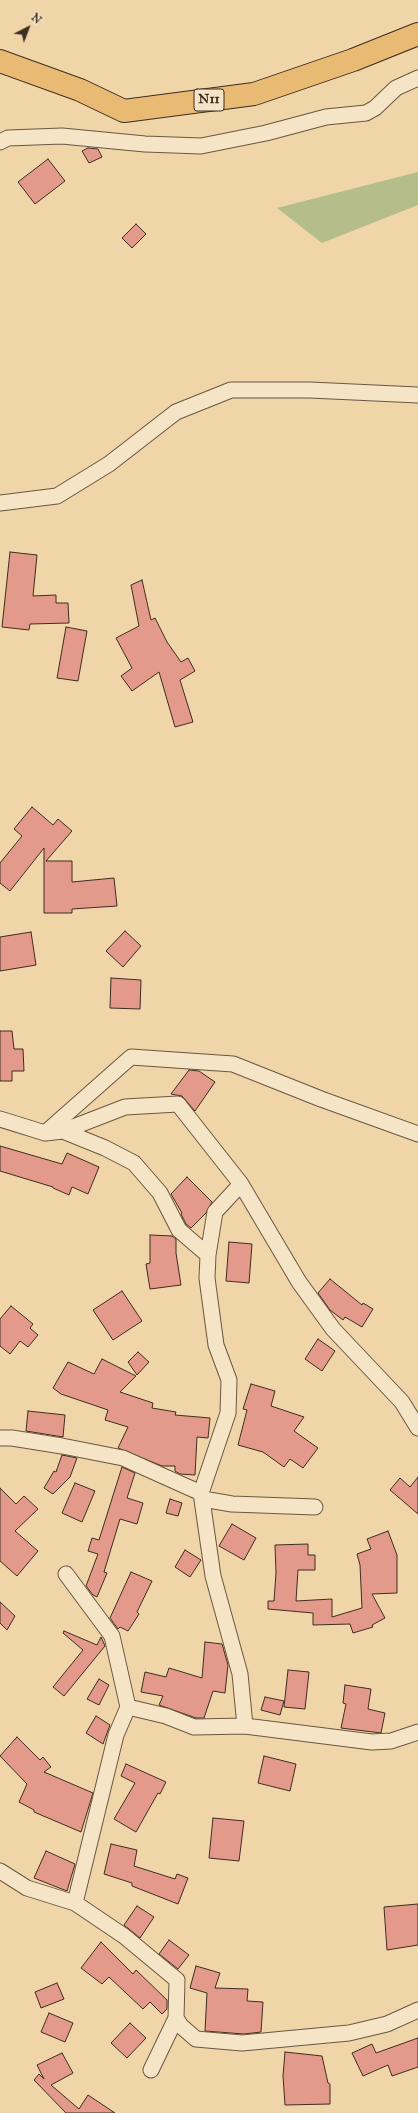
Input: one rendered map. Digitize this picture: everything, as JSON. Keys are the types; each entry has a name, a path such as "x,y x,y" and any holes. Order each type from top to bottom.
{"highway":[{"name":"N11","path":"0,61 80,90 124,111 254,94 353,60 418,34"}],"street":[{"path":"0,142 8,138 62,136 145,144 201,146 266,133 326,117 366,113 375,108 396,88 418,78"},
{"path":"0,503 57,496 109,464 176,412 230,390 310,390 418,395"},
{"path":"45,1132 131,1057 233,1064 321,1099 418,1134"},
{"path":"0,1119 45,1132 62,1131 125,1107 178,1104 241,1184 299,1282 333,1329 402,1402 418,1428"},
{"path":"62,1131 105,1148 134,1164 160,1193 179,1230 208,1255"},
{"path":"241,1184 215,1212 208,1255 207,1278 216,1345 229,1380 229,1386 228,1413 201,1493 213,1576 240,1674 245,1726"},
{"path":"0,1438 12,1438 123,1458 201,1493 203,1499 232,1504 315,1507"},
{"path":"66,1574 112,1636 128,1707 116,1735 75,1903"},
{"path":"128,1707 166,1716 194,1727 245,1726 372,1742 391,1741 418,1732"},
{"path":"0,1871 27,1888 75,1903 124,1936 177,1980 176,2018 151,2070"},
{"path":"176,2018 180,2026 196,2039 242,2043 349,2033 387,2024 418,2010"}],"green space":[{"path":"418,172 418,205 322,243 277,208"}],"building":[{"path":"88,148 98,149 102,157 89,163 82,151"},
{"path":"48,159 65,181 35,204 18,182"},
{"path":"136,224 146,234 132,248 122,238"},
{"path":"10,552 37,555 33,596 56,595 56,603 68,603 69,623 30,624 29,630 2,627"},
{"path":"142,580 151,620 155,618 167,642 181,662 188,658 195,671 180,680 193,722 175,727 159,672 132,691 121,676 132,668 116,638 139,626 131,585"},
{"path":"66,627 87,631 78,681 57,678"},
{"path":"32,807 53,825 58,819 72,831 46,861 72,861 72,882 114,878 117,906 72,909 72,913 44,913 44,848 10,891 0,883 0,863 22,836 14,829"},
{"path":"125,931 141,946 123,967 106,951"},
{"path":"31,932 36,965 0,971 0,937"},
{"path":"111,978 141,980 140,1009 110,1008"},
{"path":"0,1031 12,1031 14,1049 23,1049 24,1071 12,1071 12,1081 0,1081"},
{"path":"189,1070 199,1071 215,1082 195,1111 182,1096 171,1094"},
{"path":"0,1146 62,1164 67,1153 99,1167 88,1194 72,1187 69,1195 53,1187 0,1171"},
{"path":"187,1177 212,1202 206,1213 191,1228 186,1224 181,1214 182,1213 171,1194"},
{"path":"150,1235 172,1236 176,1239 176,1253 181,1285 150,1289 146,1264 150,1263"},
{"path":"229,1242 252,1244 249,1283 226,1281"},
{"path":"330,1279 362,1305 363,1303 373,1309 362,1327 345,1317 343,1320 330,1310 318,1293"},
{"path":"122,1291 142,1321 113,1340 93,1310"},
{"path":"11,1306 33,1324 30,1328 38,1335 28,1347 20,1341 10,1354 0,1346 0,1319"},
{"path":"318,1339 335,1351 322,1371 305,1359"},
{"path":"138,1352 149,1362 137,1375 128,1362"},
{"path":"102,1359 136,1376 120,1392 153,1403 152,1408 176,1412 175,1415 210,1418 208,1438 197,1437 195,1475 180,1474 175,1471 175,1466 162,1466 118,1448 128,1427 105,1420 108,1410 61,1394 53,1388 68,1362 94,1374"},
{"path":"251,1384 275,1391 271,1406 304,1417 294,1431 318,1448 303,1468 290,1459 284,1467 263,1452 238,1445 247,1410 243,1409"},
{"path":"28,1411 65,1415 63,1437 26,1431"},
{"path":"62,1455 77,1458 70,1477 53,1494 44,1488 54,1471 56,1472"},
{"path":"122,1467 135,1473 127,1498 143,1503 137,1524 120,1519 104,1572 107,1573 97,1597 93,1595 86,1586 98,1554 88,1551 92,1538 99,1540"},
{"path":"418,1477 418,1514 390,1490 400,1478 410,1487"},
{"path":"75,1483 95,1491 82,1522 62,1513"},
{"path":"0,1488 16,1504 24,1496 38,1509 15,1531 38,1551 17,1576 0,1561"},
{"path":"170,1499 182,1503 178,1516 166,1513"},
{"path":"232,1524 256,1538 244,1560 219,1546"},
{"path":"388,1531 397,1555 397,1593 372,1594 385,1618 372,1625 373,1627 353,1633 350,1624 313,1625 313,1613 268,1609 268,1601 274,1601 276,1573 275,1545 308,1544 308,1555 315,1555 315,1570 298,1570 296,1601 332,1599 332,1617 362,1608 360,1565 357,1554 371,1549 367,1539"},
{"path":"185,1550 201,1560 190,1577 175,1567"},
{"path":"131,1572 152,1581 137,1612 139,1614 128,1631 120,1627 118,1629 110,1618"},
{"path":"0,1602 15,1616 7,1630 0,1623"},
{"path":"64,1631 97,1645 101,1637 105,1646 64,1696 53,1687 83,1650 63,1633"},
{"path":"205,1642 222,1644 228,1665 225,1693 213,1691 204,1718 196,1718 159,1705 163,1696 141,1692 145,1672 166,1677 169,1668 202,1678"},
{"path":"288,1670 309,1672 305,1709 284,1707"},
{"path":"99,1679 109,1685 99,1705 87,1699"},
{"path":"345,1685 371,1689 368,1709 385,1713 381,1733 341,1728 346,1704 343,1703"},
{"path":"265,1697 284,1701 280,1715 261,1710"},
{"path":"96,1716 110,1725 103,1744 86,1733"},
{"path":"17,1737 40,1760 43,1757 51,1767 44,1772 93,1793 81,1832 34,1812 34,1810 19,1802 27,1784 0,1756"},
{"path":"264,1756 296,1764 290,1791 258,1783"},
{"path":"126,1764 166,1782 160,1794 158,1793 136,1832 114,1819 135,1783 121,1776"},
{"path":"213,1818 244,1821 239,1861 209,1858"},
{"path":"111,1844 137,1850 134,1866 175,1879 177,1874 188,1878 178,1904 132,1886 132,1883 104,1874"},
{"path":"46,1851 75,1864 67,1891 34,1878"},
{"path":"418,1904 418,1945 387,1950 384,1907"},
{"path":"137,1906 154,1917 140,1938 124,1925"},
{"path":"169,1940 189,1955 178,1969 159,1954"},
{"path":"101,1942 133,1974 136,1970 167,2000 167,2009 162,2014 150,2002 143,2009 109,1977 102,1984 81,1968"},
{"path":"196,1966 220,1973 215,1988 248,1989 247,2001 263,2002 261,2032 244,2034 205,2031 207,1993 190,1988"},
{"path":"57,1983 64,1999 41,2008 35,1992"},
{"path":"49,2013 73,2023 65,2042 41,2032"},
{"path":"130,2023 146,2038 127,2058 111,2043"},
{"path":"418,2038 418,2067 392,2076 388,2065 363,2076 352,2053 372,2044 376,2053"},
{"path":"285,2052 322,2056 328,2083 330,2084 330,2104 285,2105 283,2076"},
{"path":"62,2053 73,2073 51,2085 79,2109 88,2095 115,2113 66,2113 34,2080 39,2074 44,2079 37,2065"}]}
